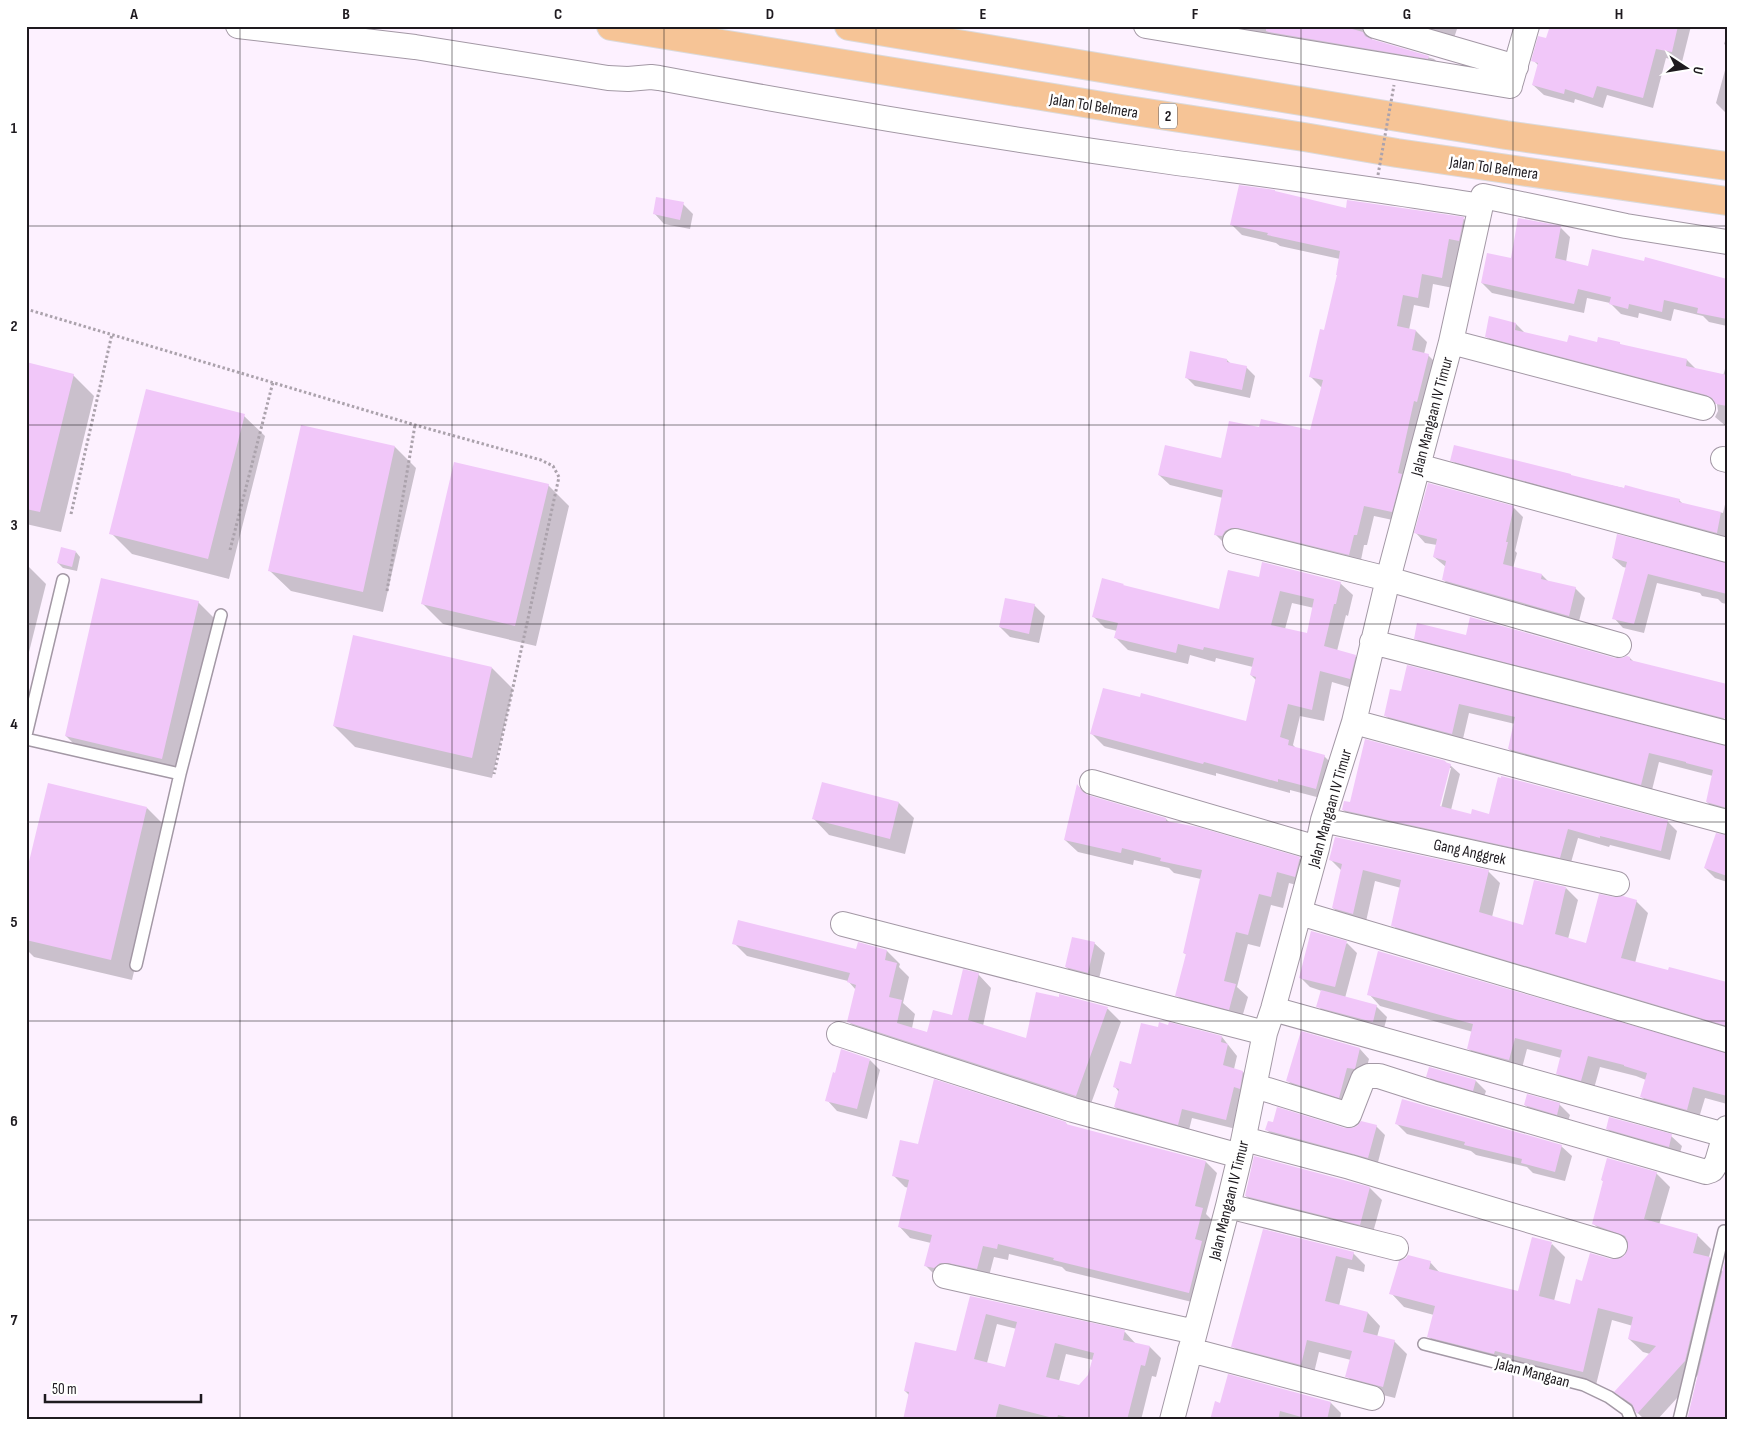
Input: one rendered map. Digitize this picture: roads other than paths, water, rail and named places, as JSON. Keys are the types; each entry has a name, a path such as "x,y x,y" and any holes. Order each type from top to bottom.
{"highway":[{"name":"Jalan Tol Belmera","path":"611,26 1397,153 1727,201"},
{"name":"Jalan Tol Belmera","path":"850,26 1506,135 1727,166"}],"street":[{"path":"238,26 415,48 608,78 659,78 977,132 1169,162 1481,201 1727,242"},
{"path":"1146,26 1511,82"},
{"path":"1375,26 1511,82"},
{"path":"1511,82 1526,26"},
{"name":"Jalan Mangaan IV Timur","path":"1172,1420 1228,1206 1265,1033 1318,848 1323,820 1354,722 1372,642 1450,342 1481,201"},
{"path":"1450,342 1703,408"},
{"path":"1418,466 1727,550"},
{"path":"1235,541 1388,580 1619,645"},
{"path":"1372,642 1727,733"},
{"path":"1354,722 1727,822"},
{"path":"1092,782 1318,848"},
{"name":"Gang Anggrek","path":"1323,820 1617,884"},
{"path":"1300,913 1727,1040"},
{"path":"843,924 1265,1033"},
{"path":"1255,1086 1349,1116 1362,1079 1369,1076 1379,1076 1706,1172 1712,1170 1717,1162 1726,1132 1273,1009"},
{"path":"839,1034 1073,1110 1242,1147 1350,1167 1615,1246"},
{"path":"1228,1206 1396,1248"},
{"path":"945,1276 1193,1341 1372,1398"}],"lane":[{"path":"63,580 26,737 180,774"},
{"path":"136,965 180,774 221,615"},
{"path":"1679,1420 1724,1231"},
{"name":"Jalan Mangaan","path":"1424,1344 1584,1385 1609,1397 1627,1410 1631,1420"}]}
